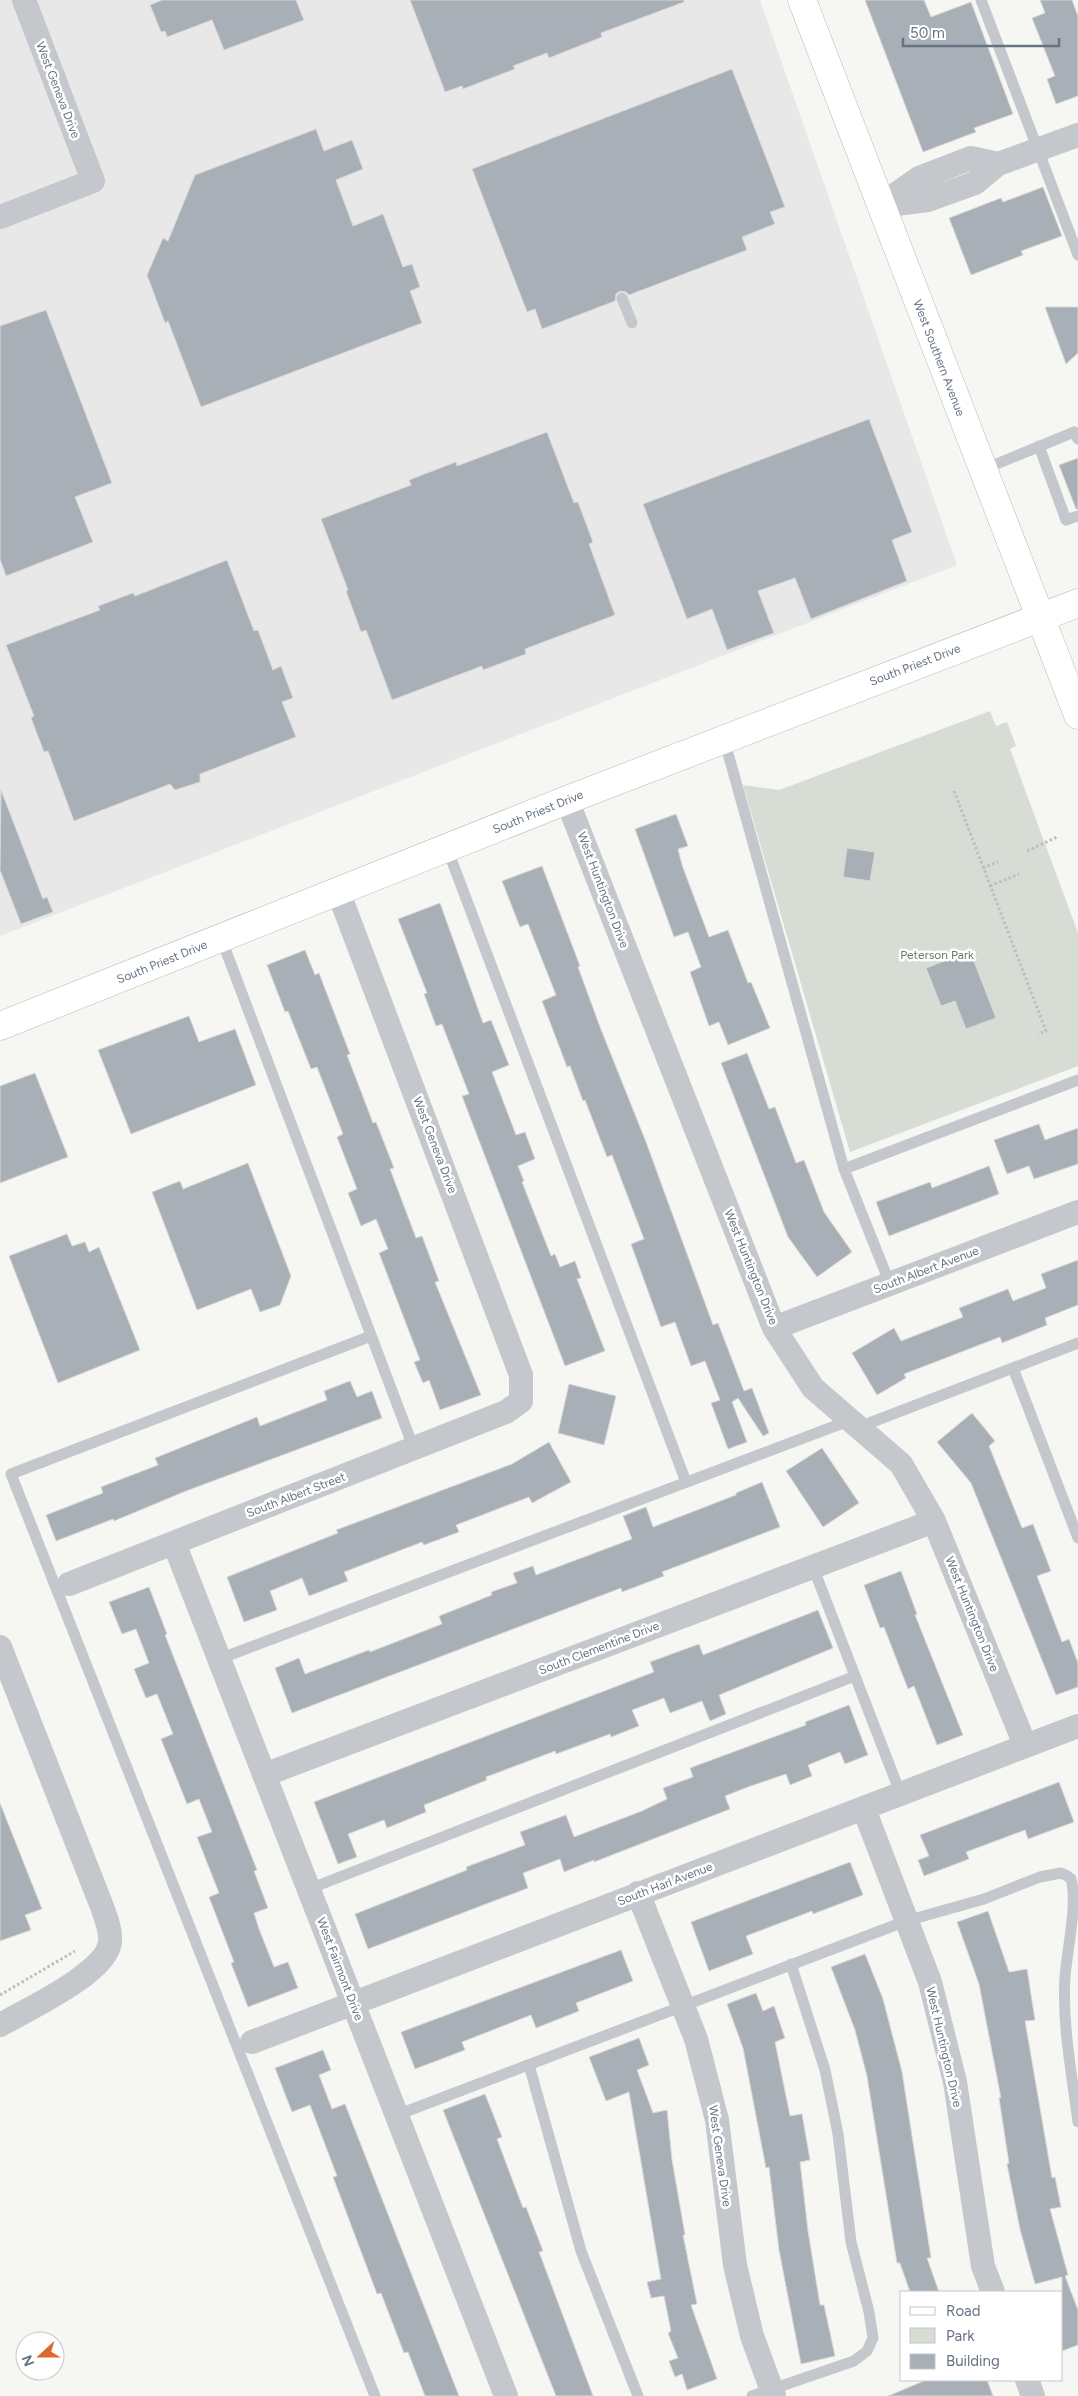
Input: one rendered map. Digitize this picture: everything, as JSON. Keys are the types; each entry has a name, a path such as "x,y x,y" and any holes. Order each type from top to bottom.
{"main road":[{"name":"West Southern Avenue","path":"802,0 1078,715"},
{"name":"South Priest Drive","path":"0,1026 568,800 1078,603"}],"street":[{"name":"West Geneva Drive","path":"0,217 93,181 24,0"},
{"path":"880,206 928,200 975,183 998,164 1078,135"},
{"name":"West Huntington Drive","path":"568,800 774,1328 813,1388 901,1464 934,1521 1025,1745"},
{"name":"West Geneva Drive","path":"338,891 521,1375 521,1401"},
{"name":"South Albert Avenue","path":"774,1328 1078,1212"},
{"name":"South Albert Street","path":"70,1584 506,1412 521,1401"},
{"name":"South Clementine Drive","path":"264,1775 934,1521"},
{"name":"West Fairmont Drive","path":"174,1543 506,2396"},
{"path":"0,1647 101,1904 110,1942 105,1957 84,1977 0,2025"},
{"name":"South Harl Avenue","path":"252,2042 1078,1726"},
{"name":"West Huntington Drive","path":"864,1809 930,1982 955,2082 983,2266 993,2291"},
{"name":"West Geneva Drive","path":"638,1894 696,2039 717,2120 735,2265 766,2394"},
{"path":"1027,2381 1033,2396"}],"lane":[{"path":"981,0 1078,255"},
{"path":"622,298 632,323"},
{"path":"982,470 1074,432 1078,439"},
{"path":"1040,446 1066,520 1078,516"},
{"path":"724,739 844,1169 890,1284"},
{"path":"447,848 686,1482"},
{"path":"221,938 414,1448"},
{"path":"844,1169 1078,1080"},
{"path":"371,1336 11,1474 375,2396"},
{"path":"219,1659 686,1482 1013,1368 1078,1343"},
{"path":"1013,1368 1078,1538"},
{"path":"813,1567 900,1794"},
{"path":"309,1889 855,1676"},
{"path":"397,2115 906,1921 984,1899 1040,1877 1061,1873 1071,1879 1076,1892 1077,1915 1065,1975 1064,2016 1078,2122"},
{"path":"766,2394 854,2361 867,2352 873,2338 869,2312 851,2242 838,2134 825,2070 791,1964"},
{"path":"529,2065 581,2251 638,2396"}],"path":[{"path":"954,791 1046,1031 1038,1034"},
{"path":"1027,850 1057,837"},
{"path":"983,868 998,862"},
{"path":"990,886 1019,874"},
{"path":"0,1995 76,1951"}],"shaded area":[{"path":"0,0 760,0 957,565 0,936"}],"green space":[{"name":"Peterson Park","path":"990,711 996,726 1007,722 1016,746 1010,749 1078,933 1078,1066 850,1152 743,785 779,790"}],"building":[{"path":"162,0 296,0 304,20 224,50 212,20 167,37 165,31 161,32 150,5"},
{"path":"410,0 684,0 684,2 601,33 602,37 549,58 547,53 513,66 515,69 463,89 462,86 445,92"},
{"path":"865,0 924,0 931,17 971,2 1013,114 974,128 976,132 923,152"},
{"path":"1040,0 1072,0 1078,16 1078,96 1056,104 1047,79 1055,76 1032,18 1045,13"},
{"path":"732,69 785,207 770,212 775,224 742,237 747,250 629,295 626,292 620,291 616,294 615,301 542,329 535,309 527,312 472,169"},
{"path":"316,129 324,151 352,140 363,169 336,180 353,226 383,214 403,267 412,264 420,287 410,291 422,323 201,407 168,321 165,323 147,275 163,238 168,241 195,175"},
{"path":"1043,187 1062,236 1021,251 1023,255 971,275 949,218 1001,198 1003,202"},
{"path":"1045,307 1078,307 1078,353 1066,364"},
{"path":"46,310 112,483 75,497 93,542 6,576 0,559 0,326"},
{"path":"869,419 912,532 892,540 907,581 811,619 795,578 758,591 774,633 727,650 712,609 687,619 643,504"},
{"path":"547,432 574,503 578,502 593,542 589,544 615,615 525,649 526,654 483,670 482,666 392,700 366,630 361,632 346,591 348,590 321,519 411,485 409,480 456,462 457,466"},
{"path":"1078,458 1078,509 1076,509 1059,465"},
{"path":"227,560 254,631 258,630 273,670 281,666 293,698 282,702 296,737 200,774 200,782 175,790 170,784 74,821 48,751 44,752 31,718 34,716 6,645 100,610 98,606 133,593 135,596"},
{"path":"1,790 43,899 47,897 53,912 21,924 0,870"},
{"path":"676,814 688,846 678,849 682,865 709,937 728,930 748,983 751,982 770,1028 728,1045 719,1022 709,1026 690,972 701,967 688,932 674,937 635,829"},
{"path":"847,848 875,852 870,881 843,877"},
{"path":"542,866 580,966 578,967 600,1027 646,1142 713,1325 718,1323 744,1391 752,1388 769,1433 763,1436 738,1398 732,1402 747,1442 728,1449 711,1403 720,1400 705,1361 691,1366 675,1322 661,1327 631,1244 644,1239 612,1155 607,1157 570,1066 567,1067 542,1001 556,995 528,924 520,927 502,881"},
{"path":"440,903 483,1023 491,1020 509,1065 492,1072 516,1135 525,1132 535,1159 518,1166 524,1181 522,1182 551,1256 555,1254 560,1267 575,1261 581,1278 577,1279 605,1351 565,1366 462,1096 469,1094 442,1024 436,1026 424,994 427,993 398,919"},
{"path":"305,950 315,975 319,973 350,1054 347,1055 373,1123 376,1122 394,1168 390,1169 416,1238 422,1236 439,1281 435,1282 481,1395 440,1410 429,1380 423,1383 414,1362 420,1360 379,1253 388,1249 376,1219 361,1226 348,1193 357,1189 337,1137 343,1134 317,1067 311,1069 288,1011 285,1012 267,965"},
{"path":"970,951 996,1018 966,1029 955,1001 941,1006 926,968"},
{"path":"189,1016 199,1042 235,1029 256,1085 131,1134 98,1050"},
{"path":"747,1053 769,1109 775,1107 796,1163 804,1160 824,1212 852,1252 817,1277 788,1237 721,1063"},
{"path":"35,1073 68,1157 0,1183 0,1086"},
{"path":"1039,1124 1045,1140 1078,1128 1078,1164 1034,1179 1029,1166 1007,1174 994,1140"},
{"path":"248,1163 291,1276 280,1305 260,1312 251,1289 197,1310 152,1192 180,1181 183,1189"},
{"path":"989,1166 999,1194 889,1236 876,1202 930,1182 932,1188"},
{"path":"67,1234 72,1246 85,1242 89,1252 99,1247 140,1350 58,1383 9,1256"},
{"path":"1078,1260 1078,1305 1045,1318 1047,1325 1002,1343 1000,1337 904,1374 906,1378 877,1395 852,1353 894,1328 901,1341 963,1317 959,1308 1008,1289 1013,1301 1046,1288 1041,1274"},
{"path":"350,1381 357,1397 372,1391 382,1418 186,1491 114,1521 113,1519 56,1541 46,1515 103,1493 101,1487 158,1465 155,1458 257,1417 260,1426 327,1400 324,1391"},
{"path":"569,1384 616,1396 604,1445 558,1433"},
{"path":"972,1413 995,1441 989,1446 1022,1528 1033,1524 1051,1571 1037,1576 1062,1642 1069,1639 1078,1663 1078,1687 1056,1695 971,1483 937,1442"},
{"path":"549,1442 571,1482 532,1503 529,1497 456,1525 459,1532 424,1545 422,1542 344,1572 348,1581 309,1596 302,1578 270,1591 277,1610 244,1622 227,1577 338,1533 336,1530 512,1464"},
{"path":"822,1448 859,1503 823,1527 786,1471"},
{"path":"762,1482 780,1527 662,1572 664,1576 622,1592 621,1588 292,1713 275,1668 299,1658 305,1674 369,1650 370,1652 442,1624 439,1616 492,1595 491,1592 517,1583 513,1573 533,1566 536,1575 632,1539 623,1516 646,1507 653,1527 736,1495 736,1493"},
{"path":"901,1571 917,1614 915,1615 963,1735 937,1745 914,1686 908,1689 884,1627 880,1628 864,1585"},
{"path":"149,1587 167,1634 165,1635 257,1870 254,1871 268,1908 254,1913 259,1929 274,1967 288,1962 298,1988 248,2007 231,1963 234,1962 209,1897 219,1893 197,1837 212,1832 199,1799 187,1804 161,1739 173,1734 157,1694 146,1698 134,1669 149,1663 136,1629 122,1634 109,1602"},
{"path":"818,1610 833,1648 719,1695 726,1714 710,1721 702,1701 670,1713 664,1698 632,1710 639,1726 611,1737 610,1734 556,1754 555,1751 486,1777 487,1780 424,1805 426,1812 387,1828 384,1820 348,1834 357,1857 338,1864 314,1802 654,1672 650,1662 699,1644 703,1655"},
{"path":"849,1705 868,1755 845,1764 840,1752 808,1765 812,1776 790,1785 786,1774 748,1787 725,1796 730,1809 594,1862 594,1860 564,1872 560,1859 523,1873 528,1888 368,1949 355,1914 467,1870 466,1867 525,1845 520,1832 566,1815 574,1837 642,1811 667,1799 663,1788 693,1777 690,1768 806,1725 805,1722"},
{"path":"1059,1782 1074,1822 1028,1839 1025,1830 966,1852 969,1859 924,1876 918,1860 929,1856 920,1835"},
{"path":"0,1803 42,1909 25,1915 31,1930 0,1941"},
{"path":"850,1862 863,1895 813,1914 812,1911 746,1936 753,1954 709,1971 691,1922"},
{"path":"988,1911 1009,1972 1027,1969 1035,2020 1025,2021 1052,2178 1055,2177 1061,2207 1050,2209 1068,2275 1065,2276 1078,2310 1078,2345 1063,2351 1062,2277 1035,2284 1020,2229 1007,2164 1009,2163 999,2098 1001,2098 979,1984 957,1922"},
{"path":"621,1950 633,1981 576,2003 579,2011 536,2028 531,2015 462,2042 465,2050 415,2069 401,2032"},
{"path":"865,1954 883,1999 902,2072 931,2258 927,2258 939,2291 910,2291 900,2263 897,2263 867,2076 855,2030 831,1967"},
{"path":"756,1993 763,2011 774,2006 785,2038 775,2042 790,2116 802,2114 810,2160 800,2162 808,2231 820,2305 824,2305 835,2356 801,2364 779,2250 769,2167 766,2168 743,2048 727,2004"},
{"path":"639,2038 649,2065 637,2070 653,2113 667,2110 672,2160 685,2235 683,2235 697,2304 691,2305 717,2379 687,2390 682,2374 675,2377 669,2361 678,2358 668,2333 671,2331 664,2296 651,2298 647,2282 661,2279 629,2092 606,2101 589,2057"},
{"path":"323,2050 331,2070 319,2075 332,2109 345,2104 459,2396 425,2396 408,2352 404,2353 381,2293 377,2294 333,2177 337,2176 310,2105 292,2112 275,2068"},
{"path":"485,2094 502,2137 497,2139 523,2208 526,2207 543,2251 539,2252 593,2396 556,2396 443,2110"},
{"path":"924,2381 987,2381 993,2396 888,2396"}]}
